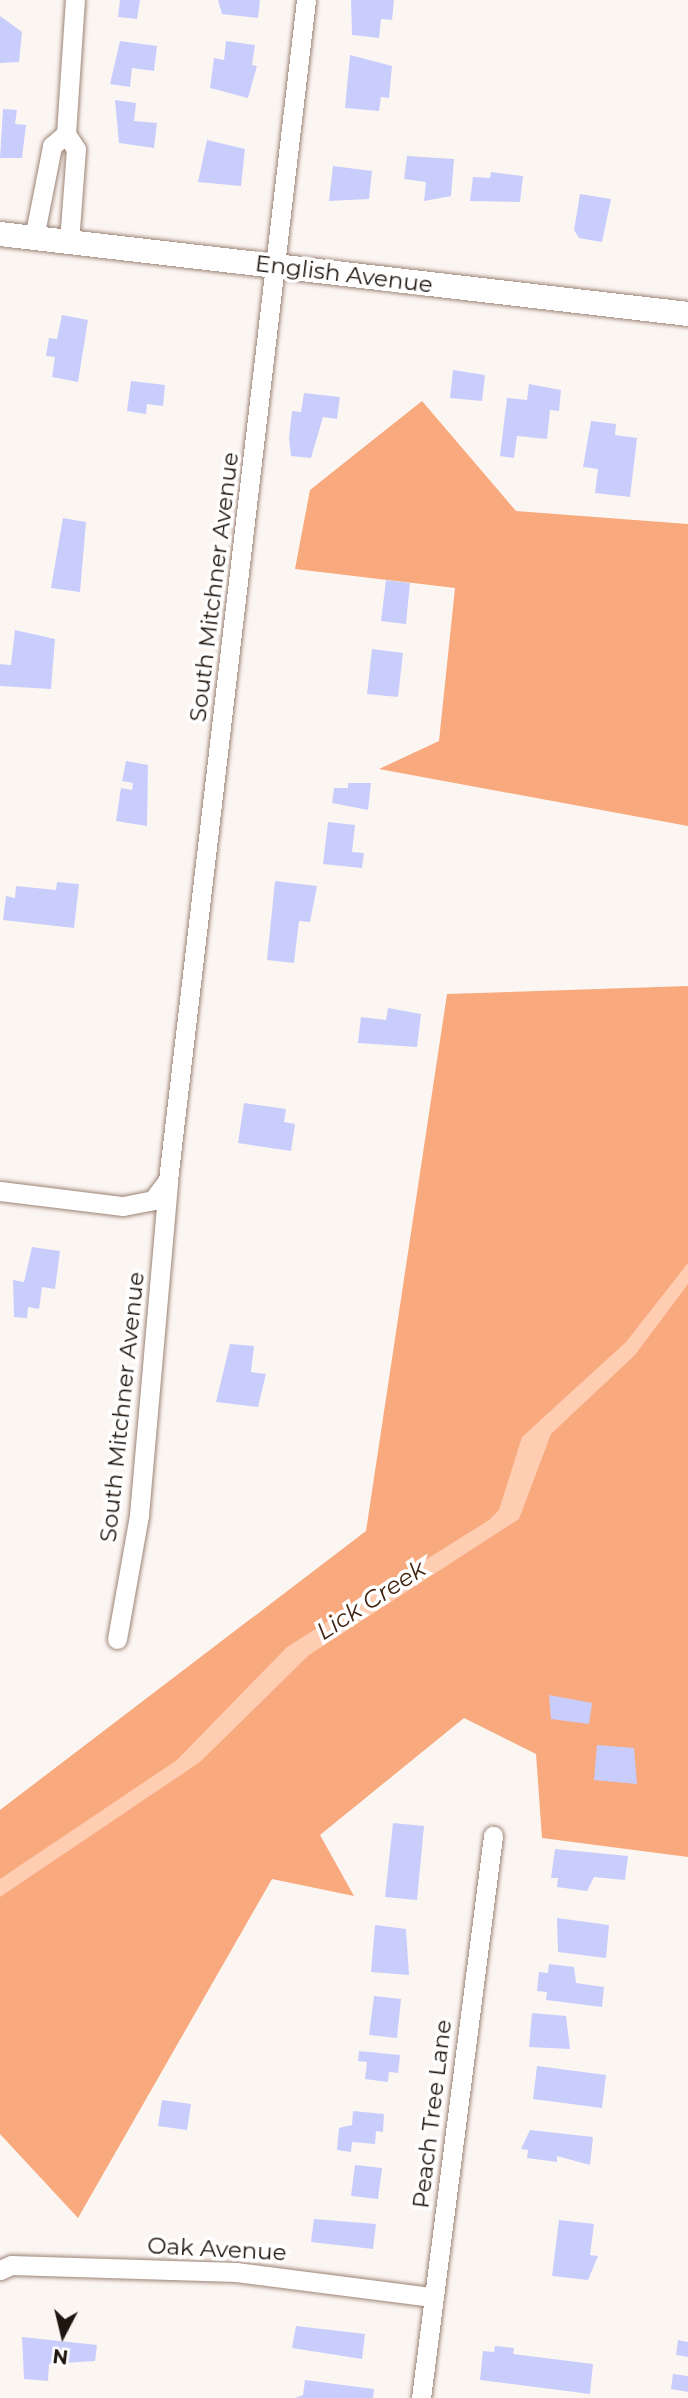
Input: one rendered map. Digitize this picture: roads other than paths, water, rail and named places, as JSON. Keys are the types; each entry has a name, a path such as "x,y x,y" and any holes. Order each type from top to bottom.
{"street":[{"path":"69,242 76,149 66,134 75,0"},
{"name":"South Mitchner Avenue","path":"117,1639 139,1515 168,1180 306,0"},
{"path":"34,238 52,146 66,134"},
{"name":"English Avenue","path":"0,234 688,314"},
{"path":"0,1191 123,1206 153,1200 168,1180"},
{"name":"Peach Tree Lane","path":"421,2398 493,1836"},
{"name":"Oak Avenue","path":"0,2270 11,2264 236,2272 432,2297"}],"water":[{"name":"Lick Creek","path":"688,1263 688,1284 635,1355 551,1434 519,1519 309,1655 200,1762 0,1897 0,1879 177,1760 287,1647 489,1520 499,1510 522,1437 626,1342"}]}
